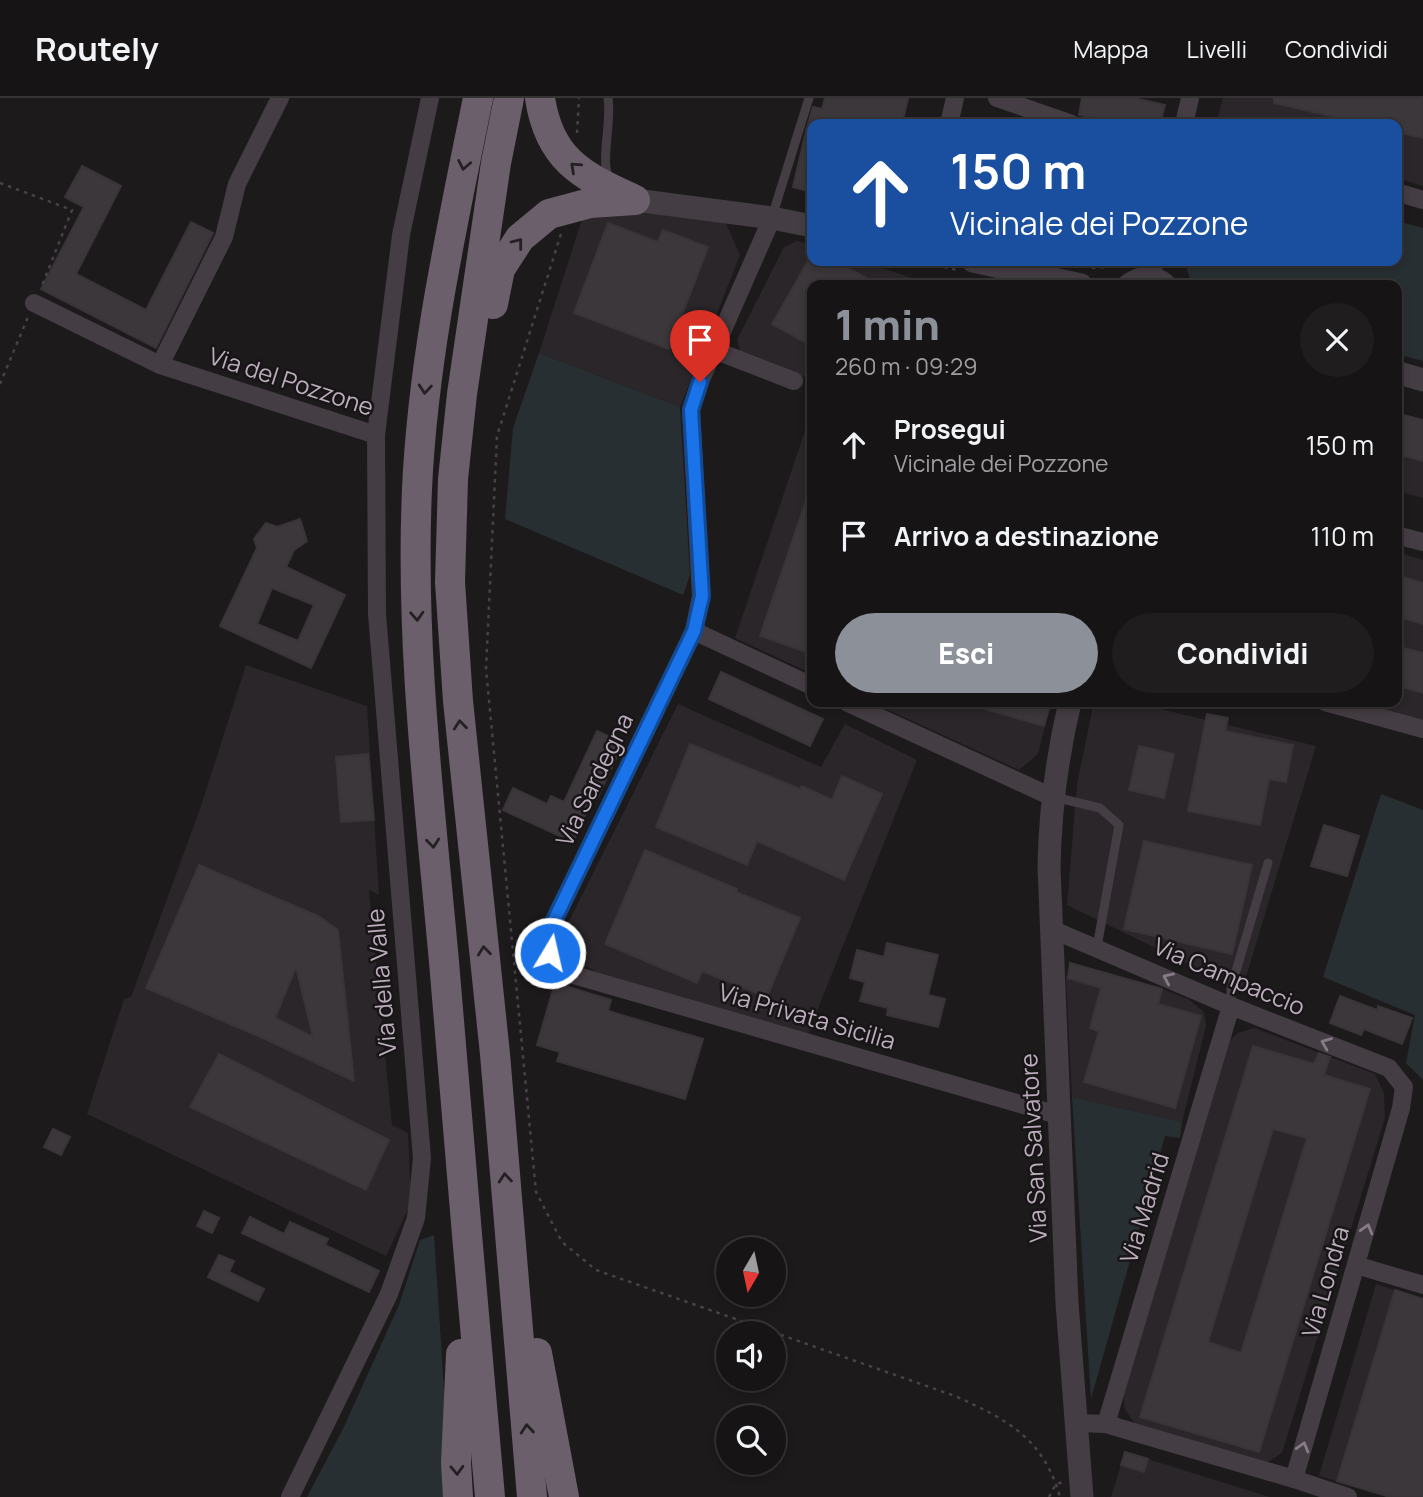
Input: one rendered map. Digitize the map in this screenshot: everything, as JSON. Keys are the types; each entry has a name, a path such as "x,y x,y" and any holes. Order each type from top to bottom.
{"highway":[{"path":"478,98 447,250 426,379 417,488 416,589 426,777 489,1497"},
{"path":"509,98 496,163 462,394 453,479 450,582 458,701 495,1054 532,1497"},
{"path":"540,98 543,123 565,157 588,178 635,200"},
{"path":"462,394 480,374 500,269 520,238 549,214 590,203 635,200"},
{"path":"509,1214 564,1497"},
{"path":"458,1497 456,1462 466,1231"}],"street":[{"path":"160,365 224,237 237,184 280,98"},
{"name":"Via del Pozzone","path":"34,303 160,365 376,435 401,235 430,98"},
{"path":"950,119 956,98"},
{"path":"997,98 1058,119"},
{"path":"1185,119 1190,98"},
{"path":"1402,194 1423,200"},
{"path":"635,200 807,225"},
{"name":"Via Sardegna","path":"550,953 549,931 694,631 702,596 691,410 700,382 772,218"},
{"path":"996,266 1058,280"},
{"path":"1135,280 1157,275"},
{"path":"714,350 794,381"},
{"path":"1402,374 1423,380"},
{"name":"Via della Valle","path":"290,1497 389,1294 416,1218 422,1158 377,614 376,435"},
{"path":"1402,537 1423,542"},
{"path":"694,631 807,684"},
{"path":"857,707 1052,797"},
{"name":"Via San Salvatore","path":"1069,707 1052,797 1049,867 1067,1303 1082,1497"},
{"path":"1343,707 1419,728"},
{"name":"Via Campaccio","path":"1051,929 1231,1006 1389,1068"},
{"name":"Via Privata Sicilia","path":"550,953 574,975 1058,1115"},
{"name":"Via Madrid","path":"1106,1424 1231,1006"},
{"name":"Via Londra","path":"1294,1479 1402,1108 1404,1087 1389,1068"},
{"path":"1356,1265 1423,1285"},
{"path":"1078,1423 1106,1424 1348,1497"}],"lane":[{"path":"608,98 610,117 607,175 611,183 635,200"},
{"path":"772,218 809,98"},
{"path":"1052,797 1100,808 1119,825 1097,947"},
{"path":"1231,1006 1231,988 1268,863"}],"path":[{"path":"576,138 579,98"},
{"path":"0,183 72,210 0,384"},
{"path":"564,224 497,436 486,669 536,1192 562,1242 596,1270 955,1396 1010,1423 1044,1457 1060,1497"},
{"path":"1049,1497 1056,1484"}],"shaded area":[{"path":"1223,98 1423,98 1423,186 1402,180 1402,119 1217,119"},
{"path":"603,204 725,221 740,255 680,407 539,353 585,210"},
{"path":"1402,222 1423,228 1423,361 1402,355 1402,280 1191,280 1186,266 1402,266"},
{"path":"797,241 807,244 807,266 879,266 919,280 807,280 807,378 747,358 740,351 737,340 784,247"},
{"path":"539,353 680,407 690,575 683,595 505,519 513,428"},
{"path":"1402,415 1423,420 1423,498 1402,492"},
{"path":"807,425 807,672 735,638"},
{"path":"1402,554 1423,560 1423,720 1378,707 1402,707"},
{"path":"246,665 367,706 379,895 369,890 392,1125 408,1133 411,1203 386,1256 87,1114 124,999 131,997 200,809"},
{"path":"678,704 821,767 845,724 917,760 808,1034 596,972 568,954 562,935"},
{"path":"882,707 1050,707 1038,754 1019,770"},
{"path":"1093,707 1152,707 1316,746 1242,990 1067,905 1077,784"},
{"path":"1381,794 1423,810 1423,1080 1406,1063 1415,1015 1323,977"},
{"path":"1070,963 1162,989 1188,999 1204,1012 1206,1026 1182,1122 1072,1097 1066,978"},
{"path":"1254,1028 1375,1074 1384,1093 1385,1118 1282,1453 1268,1462 1258,1464 1135,1424 1125,1409 1123,1394 1230,1040 1238,1033"},
{"path":"1072,1097 1182,1122 1180,1138 1165,1136 1091,1399"},
{"path":"434,1235 451,1497 307,1497 343,1429 399,1305 420,1240"},
{"path":"1376,1284 1423,1299 1423,1497 1390,1497 1319,1476"},
{"path":"1125,1452 1270,1497 1111,1497"}],"building":[{"path":"825,98 908,98 903,119 809,119 813,107 822,109"},
{"path":"1082,98 1134,98 1165,105 1161,119 1101,119 1079,115"},
{"path":"1274,98 1423,98 1423,138 1402,133 1402,119 1343,119 1274,103"},
{"path":"807,127 807,191 793,187"},
{"path":"82,166 121,186 76,274 146,310 191,222 213,233 156,348 41,289 84,207 65,197"},
{"path":"608,223 658,242 663,230 708,247 669,349 574,313"},
{"path":"807,263 807,266 844,266 870,280 807,280 807,343 772,324"},
{"path":"1402,415 1423,420 1423,461 1402,456"},
{"path":"807,498 807,652 760,636"},
{"path":"300,519 307,541 294,550 286,567 345,595 311,668 220,626 257,548 254,539 266,523 277,527","holes":["272,588 314,605 298,641 257,624"]},
{"path":"1402,577 1423,583 1423,624 1402,618"},
{"path":"1402,648 1423,653 1423,693 1402,687"},
{"path":"721,672 823,719 810,746 709,699"},
{"path":"978,707 1050,707 1044,726"},
{"path":"1207,714 1228,718 1225,731 1293,745 1286,782 1269,779 1260,825 1188,811"},
{"path":"597,731 623,743 597,799 593,797 573,842 503,810 513,788 547,804 551,796 564,802"},
{"path":"690,744 832,800 842,776 882,794 844,880 757,841 747,865 656,827"},
{"path":"1139,746 1174,754 1164,798 1129,790"},
{"path":"368,754 374,820 341,822 336,757"},
{"path":"1324,825 1359,836 1347,876 1311,866"},
{"path":"1144,841 1252,865 1232,954 1124,929"},
{"path":"645,850 800,918 767,997 702,971 697,983 605,944"},
{"path":"199,865 318,916 338,930 354,1081 265,1039 146,988","holes":["296,967 313,1037 275,1018"]},
{"path":"887,943 938,955 928,995 945,999 938,1027 887,1015 888,1008 860,1001 865,982 850,978 857,950 884,957"},
{"path":"1070,963 1162,989 1158,1004 1201,1016 1175,1108 1084,1082 1099,1031 1090,1028 1101,988 1068,978"},
{"path":"555,983 611,1000 608,1011 703,1039 685,1099 557,1061 560,1052 537,1045"},
{"path":"1340,996 1377,1010 1378,1006 1412,1018 1402,1044 1364,1029 1361,1035 1330,1023"},
{"path":"1253,1046 1314,1064 1319,1053 1330,1057 1324,1075 1370,1089 1259,1452 1140,1417","holes":["1273,1129 1307,1138 1241,1353 1208,1342"]},
{"path":"219,1054 389,1140 366,1190 190,1107"},
{"path":"53,1129 70,1137 61,1155 44,1147"},
{"path":"204,1211 219,1218 212,1233 197,1226"},
{"path":"250,1217 284,1234 290,1222 328,1239 325,1245 379,1271 369,1292 242,1233"},
{"path":"219,1255 234,1261 229,1272 264,1289 258,1301 208,1277"},
{"path":"1395,1290 1423,1299 1423,1497 1390,1497 1337,1481"},
{"path":"1125,1452 1148,1459 1144,1472 1121,1465"}],"route":[{"path":"550,953 549,931 694,631 702,596 691,410 700,382"}]}
